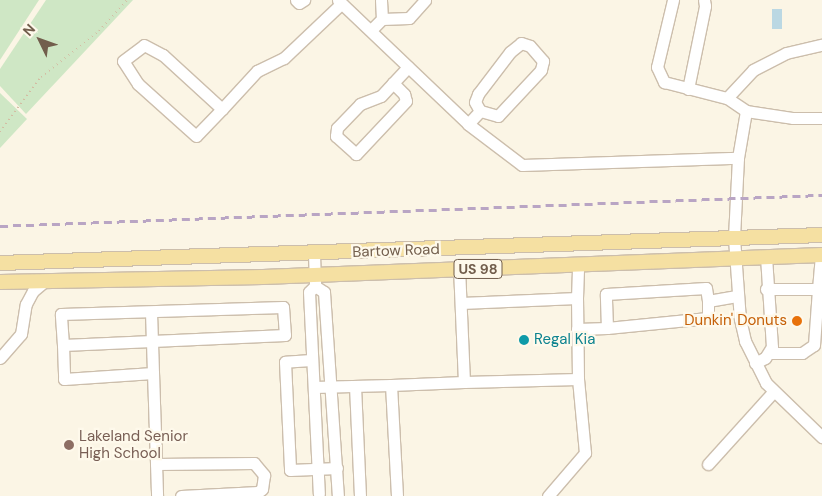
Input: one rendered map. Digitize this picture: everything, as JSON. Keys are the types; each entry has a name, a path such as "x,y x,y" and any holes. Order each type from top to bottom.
{"main road":[{"name":"Bartow Road","path":"0,263 314,254 822,235"},
{"name":"Bartow Road","path":"0,282 46,280 315,280 459,269 822,256"}],"street":[{"path":"296,0 299,3 304,0"},
{"path":"381,0 382,19"},
{"path":"371,30 382,19 408,18 425,0"},
{"path":"672,0 657,67 664,82 728,98 746,111 793,118 822,118"},
{"path":"688,89 705,6 704,0"},
{"path":"222,109 163,55 144,45 123,62 138,84 196,136 222,109 256,71 284,58 339,2 371,30 468,124 522,165 738,158"},
{"path":"522,43 530,46 543,61 541,70 498,116 480,111 475,102 478,94 510,52 522,43"},
{"path":"728,98 753,70 786,53 822,45"},
{"path":"393,83 404,94 406,101 356,154 336,136 337,128 360,104 381,96 393,83 408,67"},
{"path":"468,124 480,111"},
{"path":"746,111 738,158 734,238 737,296 745,341 755,363 773,392 822,437"},
{"path":"314,254 315,280 309,292 319,494"},
{"path":"769,353 802,353 814,346 822,256"},
{"path":"755,363 769,353 772,347 766,289 766,257"},
{"path":"548,496 585,453 578,379 578,265"},
{"path":"459,269 464,382"},
{"path":"0,358 21,334 26,304 33,291 46,280"},
{"path":"315,280 324,292 332,386 338,496"},
{"path":"577,329 606,328 708,318 706,288 606,294 606,328"},
{"path":"766,289 818,289"},
{"path":"708,301 737,296"},
{"path":"461,303 577,298"},
{"path":"63,345 285,335 283,307 61,314 64,379 153,374"},
{"path":"151,312 157,496"},
{"path":"311,360 285,362 290,470 337,468"},
{"path":"314,387 578,379"},
{"path":"391,385 397,496"},
{"path":"355,386 360,496"},
{"path":"708,464 773,392"},
{"path":"156,464 254,463 264,475 262,489 258,492 180,496"}],"path":[{"path":"0,132 41,77 99,31 127,0"}],"green space":[{"path":"0,0 39,0 0,60"},
{"path":"46,0 133,0 26,114 0,86 0,69"},
{"path":"0,93 27,119 0,148"}],"water":[{"path":"772,9 782,9 782,29 772,29"}],"railway":[{"path":"0,226 822,195"}],"place":[{"name":"Dunkin' Donuts","path":"797,321"},
{"name":"Regal Kia","path":"524,340"},
{"name":"Lakeland Senior High School","path":"69,445"}]}
